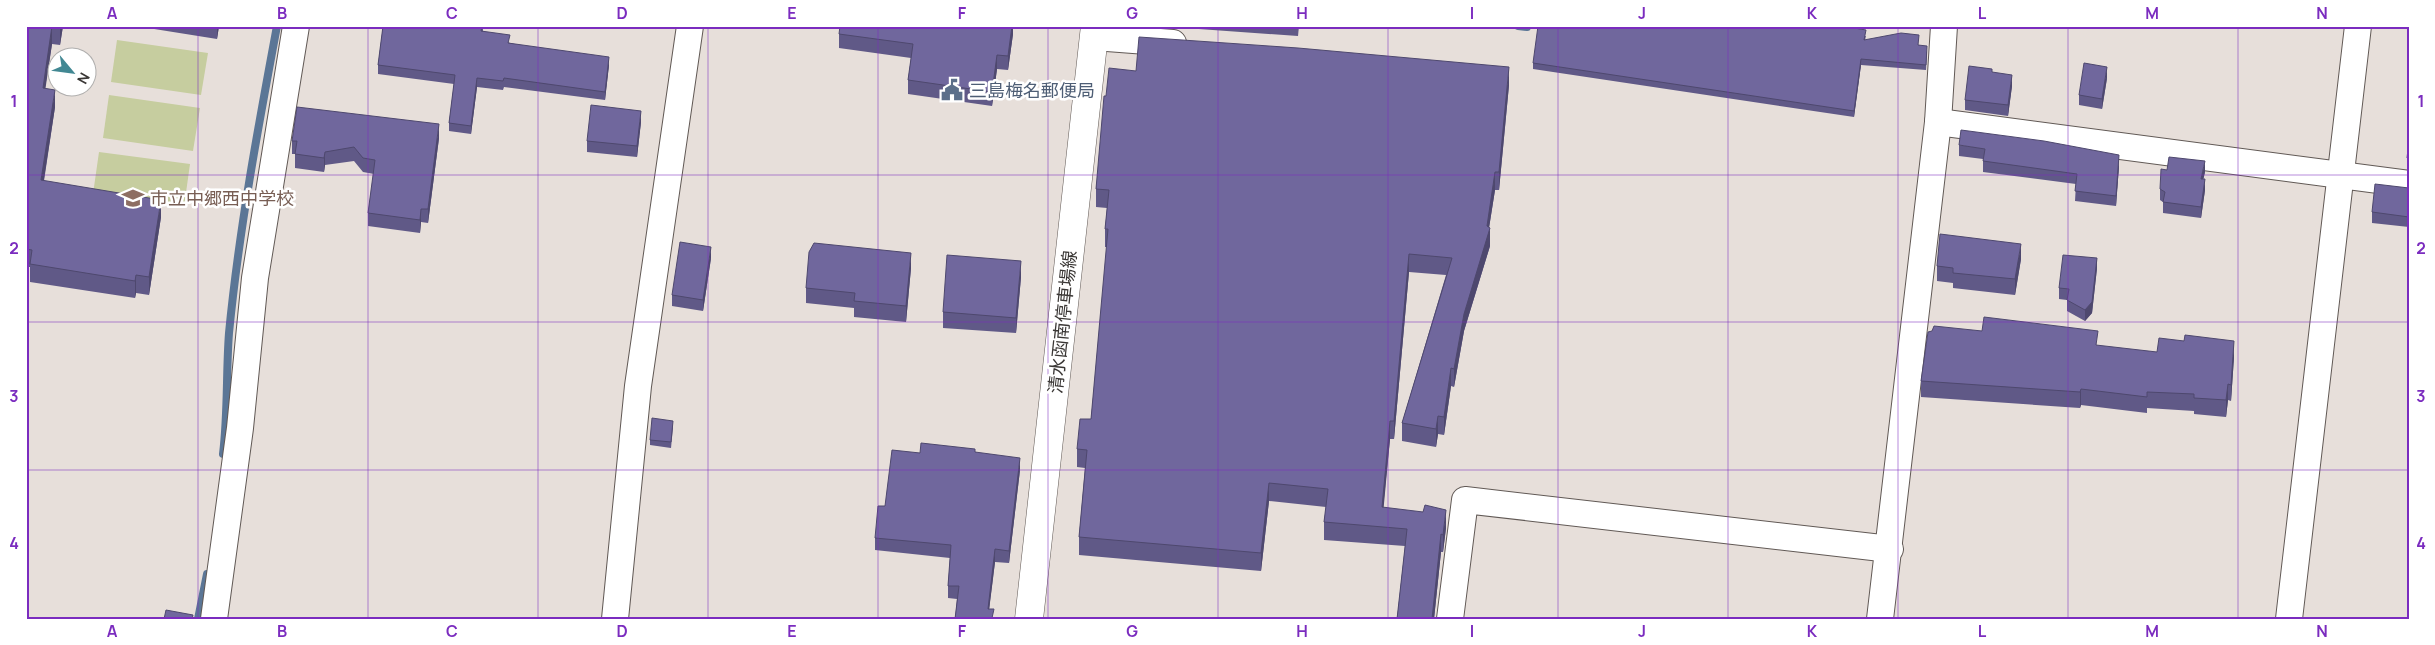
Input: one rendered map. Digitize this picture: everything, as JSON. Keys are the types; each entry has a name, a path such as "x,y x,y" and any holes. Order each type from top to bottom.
{"main road":[{"name":"清水函南停車場線","path":"1029,619 1095,32"}],"street":[{"path":"214,619 240,428 255,278 296,26"},
{"path":"615,619 638,386 690,26"},
{"path":"1880,619 1890,549 1938,122 1944,26"},
{"path":"2290,619 2358,26"},
{"path":"1095,32 1201,44"},
{"path":"1938,122 2409,184"},
{"path":"1450,619 1465,500 1890,549"}],"green space":[{"path":"117,40 208,53 201,95 111,82"},
{"path":"109,95 200,108 193,151 103,138"},
{"path":"99,152 190,164 184,207 93,194"}],"building":[{"path":"26,26 52,26 43,88 48,89 48,98 54,98 41,180 161,200 149,277 136,275 135,281 30,264 32,250 26,249"},
{"path":"383,26 482,26 481,31 510,35 508,43 609,57 605,92 504,78 503,81 477,78 471,126 449,123 455,75 378,65"},
{"path":"840,26 1012,26 1008,56 997,55 992,92 908,80 913,44 839,34"},
{"path":"1538,26 1842,26 1866,30 1864,40 1901,33 1919,35 1918,45 1927,46 1926,65 1861,59 1854,111 1533,63"},
{"path":"1139,37 1298,48 1509,67 1499,172 1495,172 1487,226 1490,228 1464,314 1454,369 1451,368 1444,417 1438,416 1436,429 1402,423 1452,258 1409,254 1394,421 1390,421 1382,507 1423,512 1425,505 1446,510 1443,535 1441,534 1432,619 1397,619 1407,529 1324,522 1328,489 1269,483 1261,553 1079,537 1087,450 1077,449 1080,419 1091,419 1108,229 1105,229 1109,190 1096,189 1104,96 1106,96 1109,68 1136,71"},
{"path":"2084,63 2107,67 2102,99 2079,95"},
{"path":"1969,66 1992,69 1992,72 2012,75 2008,105 1965,100"},
{"path":"591,105 641,111 637,146 587,141"},
{"path":"297,107 439,124 428,209 421,209 420,220 368,213 375,160 363,158 354,147 325,152 324,158 295,154 297,141 292,141"},
{"path":"1961,130 2044,141 2119,155 2116,196 2075,191 2077,174 1983,161 1985,149 1959,145"},
{"path":"2409,140 2409,158 2407,158"},
{"path":"2169,157 2205,161 2201,179 2205,179 2201,207 2163,202 2165,192 2160,189 2161,169 2167,170"},
{"path":"2375,184 2409,188 2409,217 2372,212"},
{"path":"1940,234 2021,244 2015,279 1953,273 1953,268 1937,266"},
{"path":"680,242 711,247 703,300 672,295"},
{"path":"814,243 911,253 906,306 854,301 855,293 806,288 809,252"},
{"path":"947,255 1021,261 1016,318 943,312"},
{"path":"2063,255 2097,258 2092,302 2085,310 2067,300 2069,289 2059,288"},
{"path":"1984,317 2098,331 2096,345 2157,352 2159,338 2184,341 2185,335 2234,341 2231,385 2228,384 2226,400 2194,398 2194,394 2147,392 2147,397 2081,389 2080,392 1921,381 1928,332 1932,331 1934,326 1982,331"},
{"path":"652,418 673,421 671,442 650,440"},
{"path":"921,443 975,449 975,452 1020,458 1009,551 995,549 988,609 994,609 992,618 997,619 955,619 959,586 948,586 951,545 875,538 878,506 885,506 892,450 920,453"},
{"path":"166,610 193,615 192,619 164,619"}],"waterway":[{"path":"223,454 226,424 229,333 233,294 250,179 277,26"},
{"path":"1518,26 1527,27"},
{"path":"198,619 207,574"}],"place":[{"name":"三島梅名郵便局","path":"952,90"},
{"name":"市立中郷西中学校","path":"133,198"}]}
